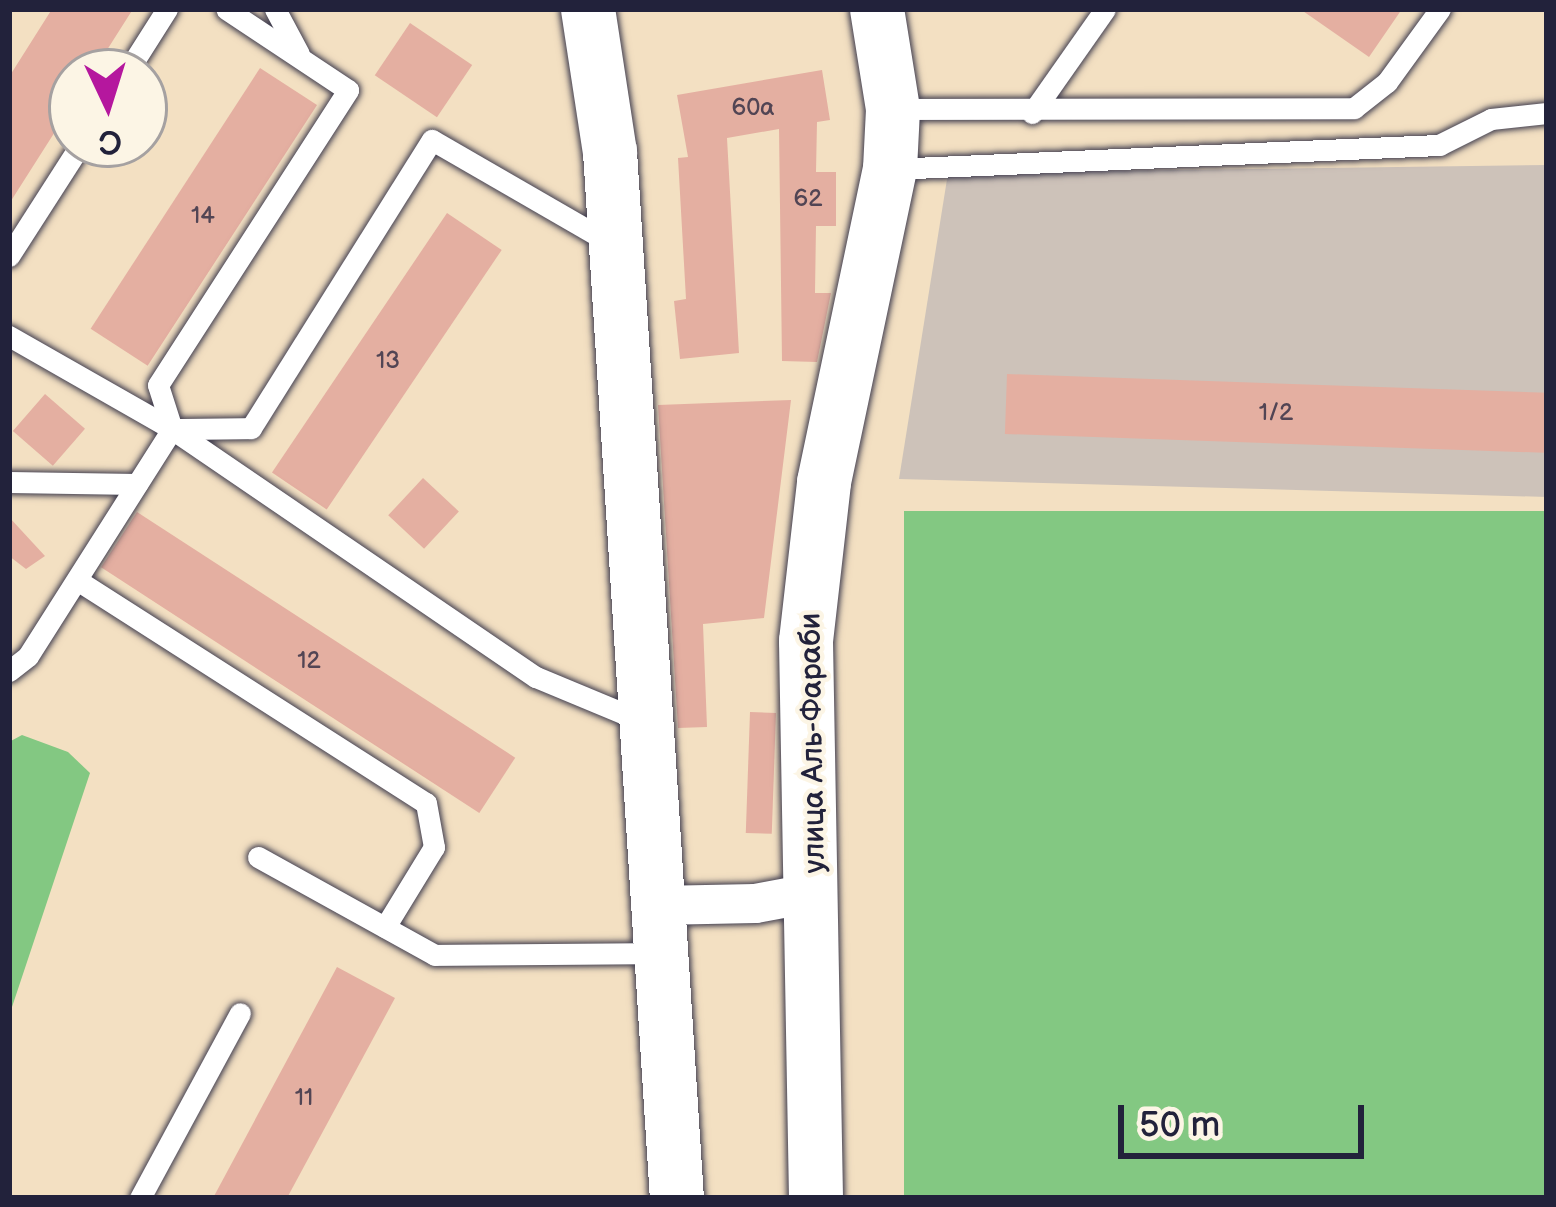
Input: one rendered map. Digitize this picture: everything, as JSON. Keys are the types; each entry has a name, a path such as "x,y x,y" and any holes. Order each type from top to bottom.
{"main road":[{"path":"588,9 610,152 677,1198"},
{"name":"улица Аль-Фараби","path":"816,1198 806,640 824,482 890,169 893,109 877,9"}],"street":[{"path":"659,929 814,892"}],"lane":[{"path":"142,48 167,9"},
{"path":"172,429 158,385 348,90 226,9"},
{"path":"275,9 302,60"},
{"path":"1032,113 1105,9"},
{"path":"893,109 1032,113 1354,108 1387,82 1440,9"},
{"path":"890,169 1439,146 1491,119 1547,113"},
{"path":"172,429 251,428 432,140 614,246"},
{"path":"9,256 66,168"},
{"path":"9,336 172,429 536,677 645,722"},
{"path":"9,671 28,656 172,429"},
{"path":"9,482 137,484"},
{"path":"77,580 426,803 434,847 385,927"},
{"path":"258,857 435,955 659,929"},
{"path":"140,1198 241,1012"}],"shaded area":[{"path":"1547,165 1547,497 899,479 948,173"}],"green space":[{"path":"904,511 1547,511 1547,1198 904,1198"},
{"path":"22,735 68,752 90,773 9,1016 9,742"}],"building":[{"path":"52,9 133,9 108,48 48,48 48,143 9,204 9,77"},
{"path":"1300,9 1402,9 1369,57"},
{"path":"410,23 472,65 437,117 375,75"},
{"path":"260,68 317,105 148,366 91,329"},
{"path":"822,70 830,120 817,122 816,172 836,172 836,226 816,226 815,293 831,293 817,362 782,361 779,129 727,138 739,353 680,359 674,301 686,299 678,158 688,157 677,95"},
{"path":"447,213 502,250 327,509 272,472"},
{"path":"1007,374 1547,393 1545,453 1005,434"},
{"path":"45,394 85,429 53,466 13,431"},
{"path":"791,400 764,618 703,624 707,727 678,728 658,405"},
{"path":"423,478 459,511 424,549 388,515"},
{"path":"137,512 515,758 479,813 101,567"},
{"path":"9,517 45,556 26,569 9,556"},
{"path":"750,712 776,713 772,834 746,833"},
{"path":"337,967 395,998 287,1198 213,1198"}]}
